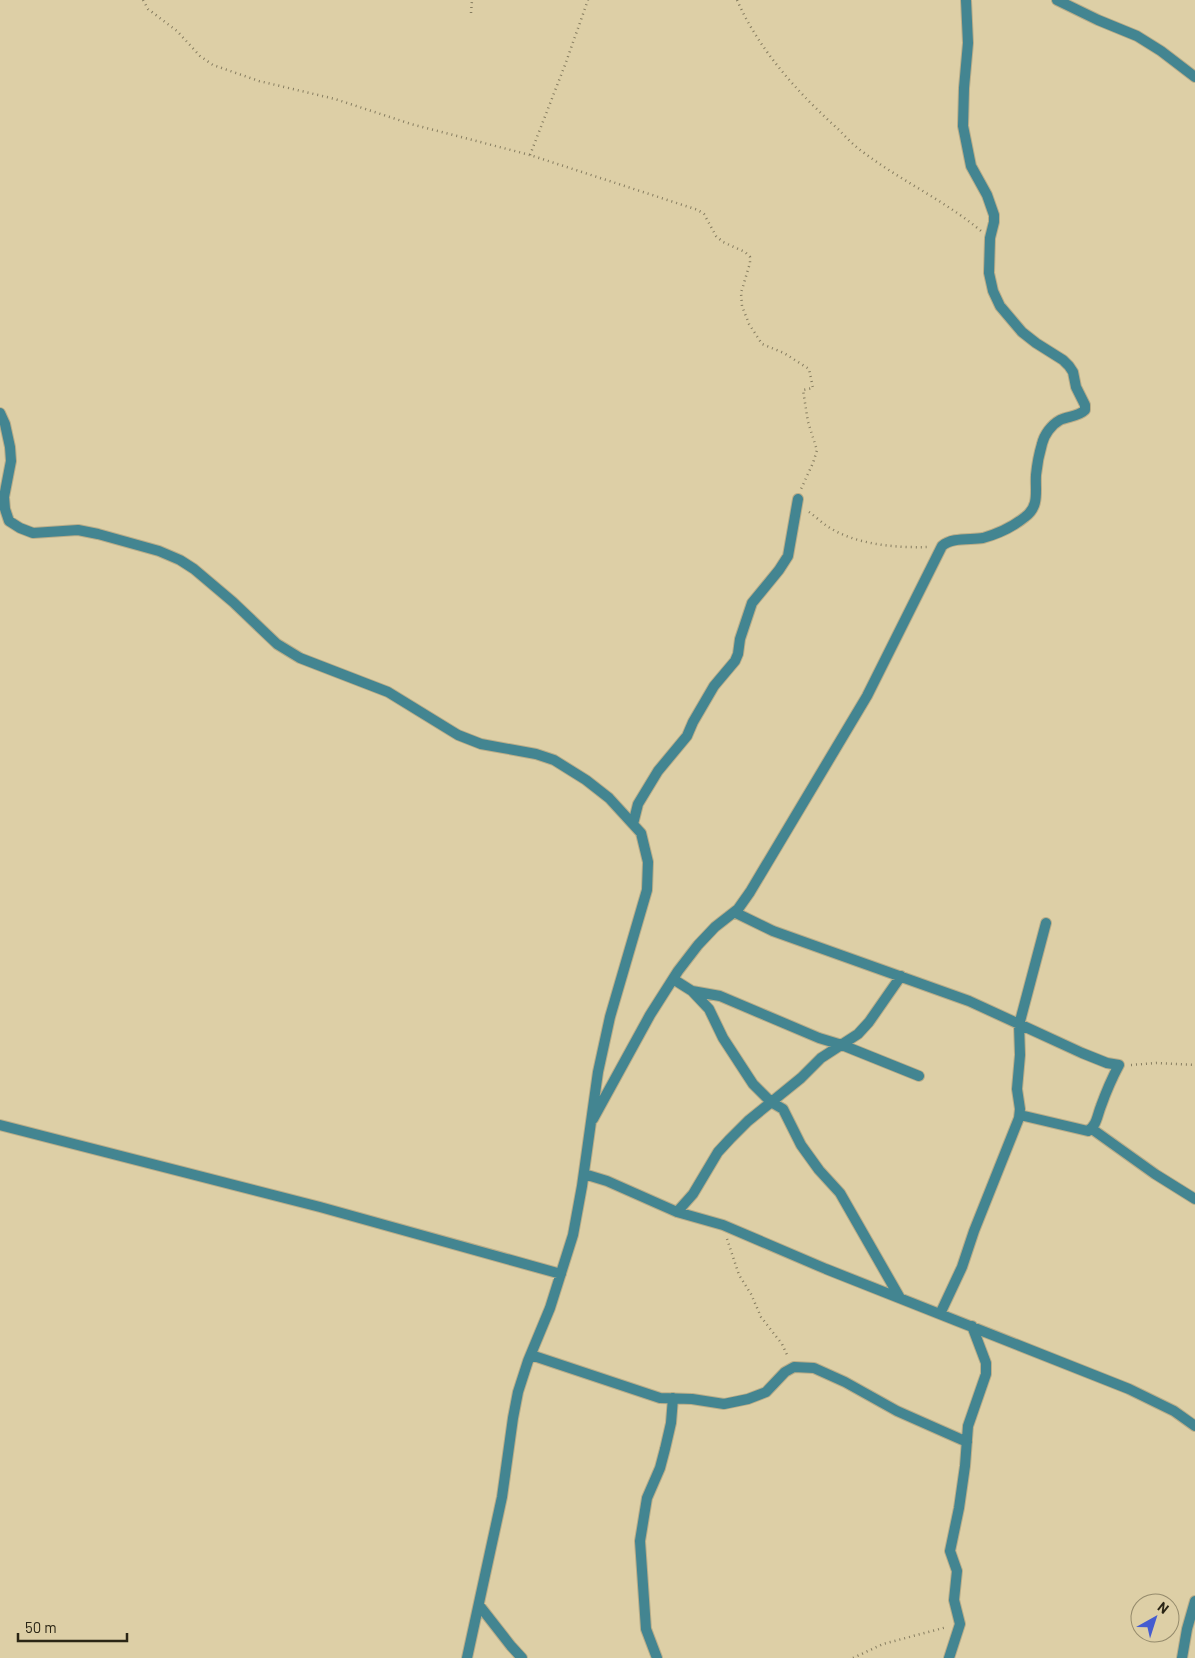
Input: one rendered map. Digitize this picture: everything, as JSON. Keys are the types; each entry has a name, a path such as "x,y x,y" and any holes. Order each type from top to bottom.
{"street":[{"path":"590,1124 673,979 698,945 715,927 738,909 750,892 868,696 942,546 953,541 985,537 1025,517 1031,511 1036,499 1037,473 1045,436 1060,420 1081,414 1085,410 1085,405 1076,387 1073,372 1069,366 1022,332 1000,306 993,291 989,273 990,238 994,222 992,206 971,166 963,126 968,44 966,0"},
{"path":"1057,0 1137,36 1195,76"},
{"path":"0,413 5,424 10,446 11,461 4,497 9,521 33,533 78,530 98,534 159,551 180,560 216,587 277,644 300,658 388,692 458,735 481,744 536,754 554,760 569,768 601,792 641,833 648,862 647,890 610,1017 598,1072 574,1235 518,1392 512,1418 502,1497 467,1658"},
{"path":"633,824 638,804 658,771 688,736 714,686 738,654 740,639 752,603 788,556 798,499"},
{"path":"734,912 774,931 969,1001 1107,1064 1120,1065 1112,1078 1096,1121 1088,1132 1020,1115"},
{"path":"940,1314 969,1249 974,1231 1015,1132 1020,1115 1017,1089 1020,1055 1019,1025 1046,923"},
{"path":"677,1212 693,1194 718,1152 748,1121 821,1058 858,1034 869,1022 900,976"},
{"path":"673,979 692,991 709,1009 723,1038 753,1084 770,1102 782,1109 801,1145 819,1170 840,1193 900,1298"},
{"path":"692,991 720,996 819,1038 842,1045 919,1076"},
{"path":"0,1125 320,1207 561,1274"},
{"path":"1092,1128 1155,1174 1195,1199"},
{"path":"584,1174 607,1181 677,1212 723,1225 826,1269 1129,1389 1174,1411 1195,1426"},
{"path":"949,1658 960,1624 954,1600 957,1571 950,1551 959,1508 968,1426 986,1374 986,1362 972,1326"},
{"path":"531,1355 660,1398 692,1399 724,1404 748,1399 766,1392 785,1372 794,1367 814,1368 825,1372 897,1411 967,1442"},
{"path":"657,1658 646,1629 640,1541 647,1498 660,1468 671,1423 673,1398"},
{"path":"1182,1658 1187,1629 1195,1601"},
{"path":"479,1605 522,1658"}],"path":[{"path":"143,0 148,9 177,31 200,56 213,65 259,81 335,99 411,124 530,155 698,210 704,214 716,236 723,242 745,252 750,257 750,264 741,293 742,306 749,324 762,344 784,353 809,369 813,388 804,390 803,396 808,422 817,450 798,499 801,506 828,527 866,542 908,547 942,546"},
{"path":"472,0 472,13"},
{"path":"530,155 588,0"},
{"path":"737,0 758,40 815,108 862,152 945,204 990,238"},
{"path":"1120,1065 1139,1066 1156,1063 1195,1064"},
{"path":"723,1225 739,1275 751,1294 761,1317 782,1344 794,1367"},
{"path":"853,1658 883,1644 960,1624"}]}
